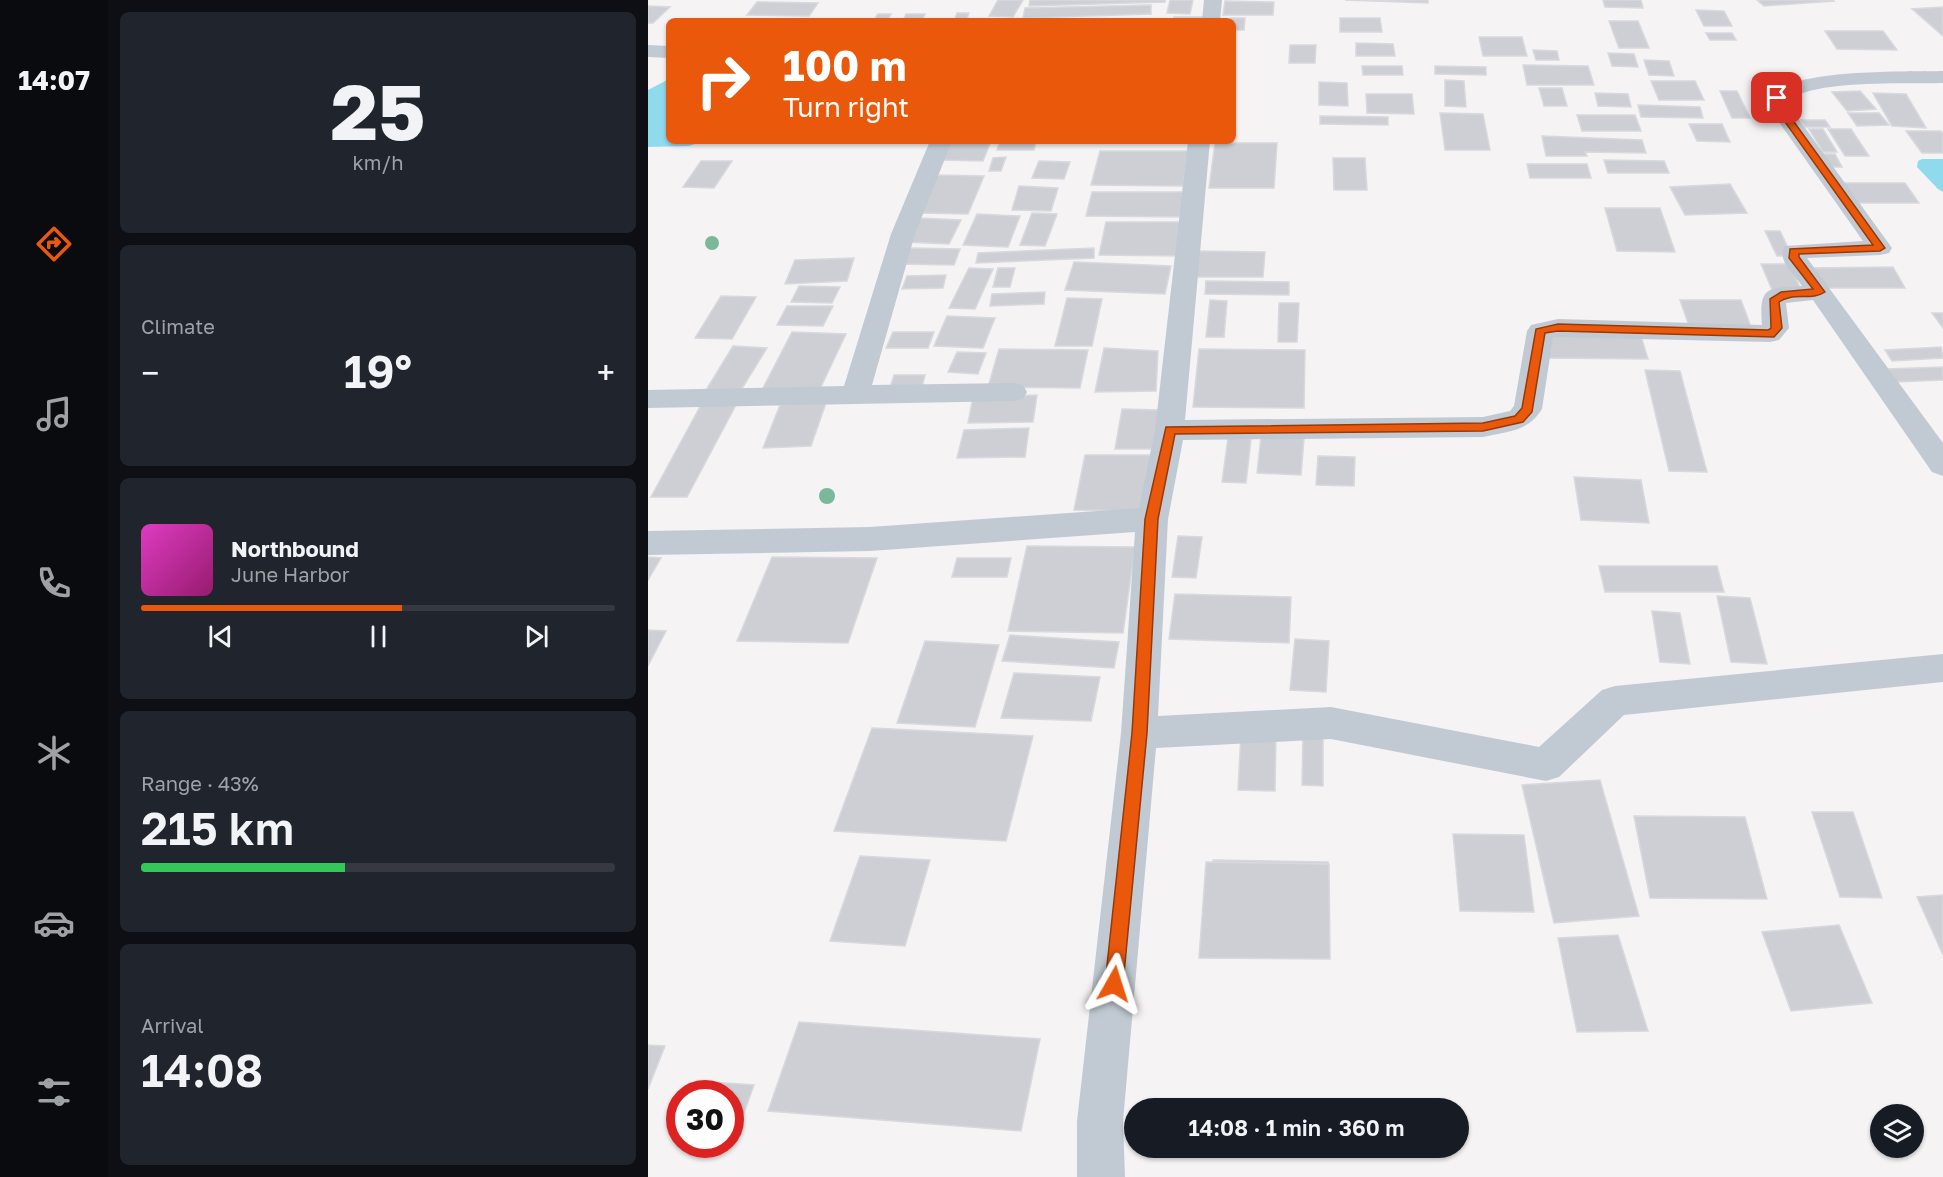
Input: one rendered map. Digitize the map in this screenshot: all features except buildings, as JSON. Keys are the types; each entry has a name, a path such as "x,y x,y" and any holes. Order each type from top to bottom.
{"street":[{"path":"1211,18 1213,1"},
{"path":"648,51 666,52"},
{"path":"1943,77 1816,83 1790,88 1777,98 1785,115 1880,248 1794,251 1794,258 1943,465"},
{"path":"856,394 900,244 921,181 939,144"},
{"path":"1101,1177 1101,1121 1139,733 1152,519 1170,430 1199,144"},
{"path":"1170,430 1483,427 1519,419 1528,409 1540,331 1558,327 1770,334 1776,328 1773,301 1781,295 1820,292"},
{"path":"648,399 1013,392"},
{"path":"648,543 870,538 1152,519"},
{"path":"1139,733 1331,723 1546,765 1615,700 1943,668"}],"water":[{"path":"666,81 666,144 695,144 648,147 648,90"},
{"path":"1943,159 1943,192 1917,167 1918,161"}],"route":[{"path":"1114,984 1139,733 1152,519 1170,430 1483,427 1519,419 1528,409 1540,331 1558,327 1770,334 1776,328 1773,301 1781,295 1820,292 1794,258 1794,251 1880,248 1785,115 1777,98"}]}
